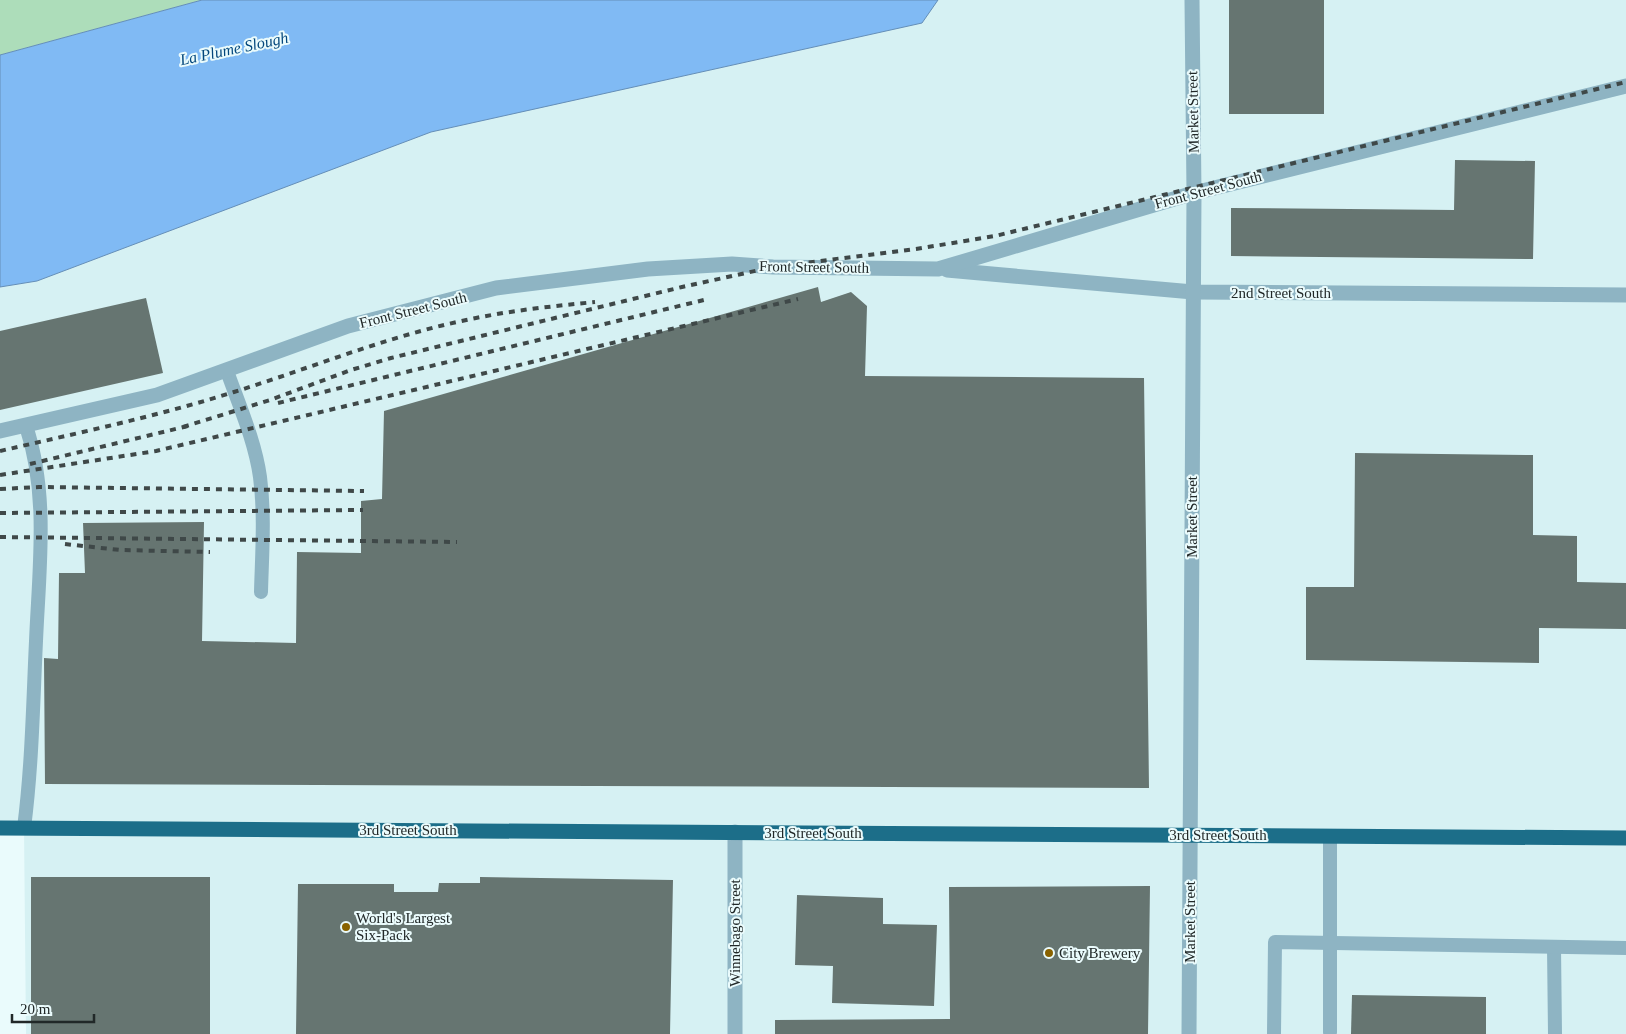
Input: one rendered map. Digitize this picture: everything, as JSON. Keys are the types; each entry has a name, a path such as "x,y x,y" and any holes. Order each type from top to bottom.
{"highway":[{"name":"3rd Street South","path":"0,828 1626,838"}],"street":[{"name":"Market Street","path":"1190,1034 1194,192 1192,0"},
{"name":"Front Street South","path":"0,431 157,395 348,326 496,288 648,269 732,264 774,267 938,269 1194,192 1626,86"},
{"name":"2nd Street South","path":"938,269 1193,292 1626,295"},
{"name":"Winnebago Street","path":"735,832 735,1034"}],"lane":[{"path":"228,370 255,454 260,476 262,511 261,592"},
{"path":"24,828 30,781 41,538 39,487 32,444 26,426"},
{"path":"1330,836 1330,1032"},
{"path":"1274,1034 1275,942 1626,948"},
{"path":"1554,947 1555,1034"}],"shaded area":[{"path":"938,0 1626,0 1626,1034 26,1034 24,828 0,828 0,287 37,281 431,132 921,23"}],"green space":[{"path":"0,0 202,0 0,55"}],"water":[{"name":"La Plume Slough","path":"202,0 938,0 922,23 431,132 37,281 0,287 0,55"}],"building":[{"path":"1229,0 1324,0 1324,114 1229,114"},
{"path":"1455,160 1535,161 1533,259 1231,256 1231,208 1454,210"},
{"path":"818,287 821,302 851,292 867,306 865,376 1144,378 1149,788 45,784 44,658 58,659 59,573 85,573 83,523 204,522 202,641 296,643 297,552 361,553 361,501 382,499 384,411"},
{"path":"146,298 163,373 0,410 0,331"},
{"path":"1355,453 1533,455 1533,535 1577,536 1577,582 1626,583 1626,629 1539,628 1539,663 1306,660 1306,587 1354,587"},
{"path":"31,877 210,877 210,1034 31,1034"},
{"path":"480,877 673,880 670,1034 296,1034 298,884 394,884 394,892 438,892 439,883 480,883"},
{"name":"City Brewery","path":"1150,886 1148,1034 775,1034 775,1020 950,1019 949,887"},
{"path":"797,895 883,898 883,924 937,925 934,1006 832,1003 833,966 795,965"},
{"path":"1352,995 1486,997 1486,1034 1351,1034"}],"railway":[{"path":"183,427 270,400 351,370 391,358 682,287 773,267 916,249 995,236 1626,82"},
{"path":"278,403 708,299"},
{"path":"0,475 156,451 798,299"},
{"path":"0,451 118,424 205,401 384,342 445,325 505,313 595,302"},
{"path":"30,464 188,426"},
{"path":"0,489 39,487 364,491"},
{"path":"0,513 363,510"},
{"path":"0,537 457,542"},
{"path":"65,544 120,550 210,552"}],"place":[{"name":"World's Largest Six-Pack","path":"346,927"},
{"name":"City Brewery","path":"1049,953"}]}
